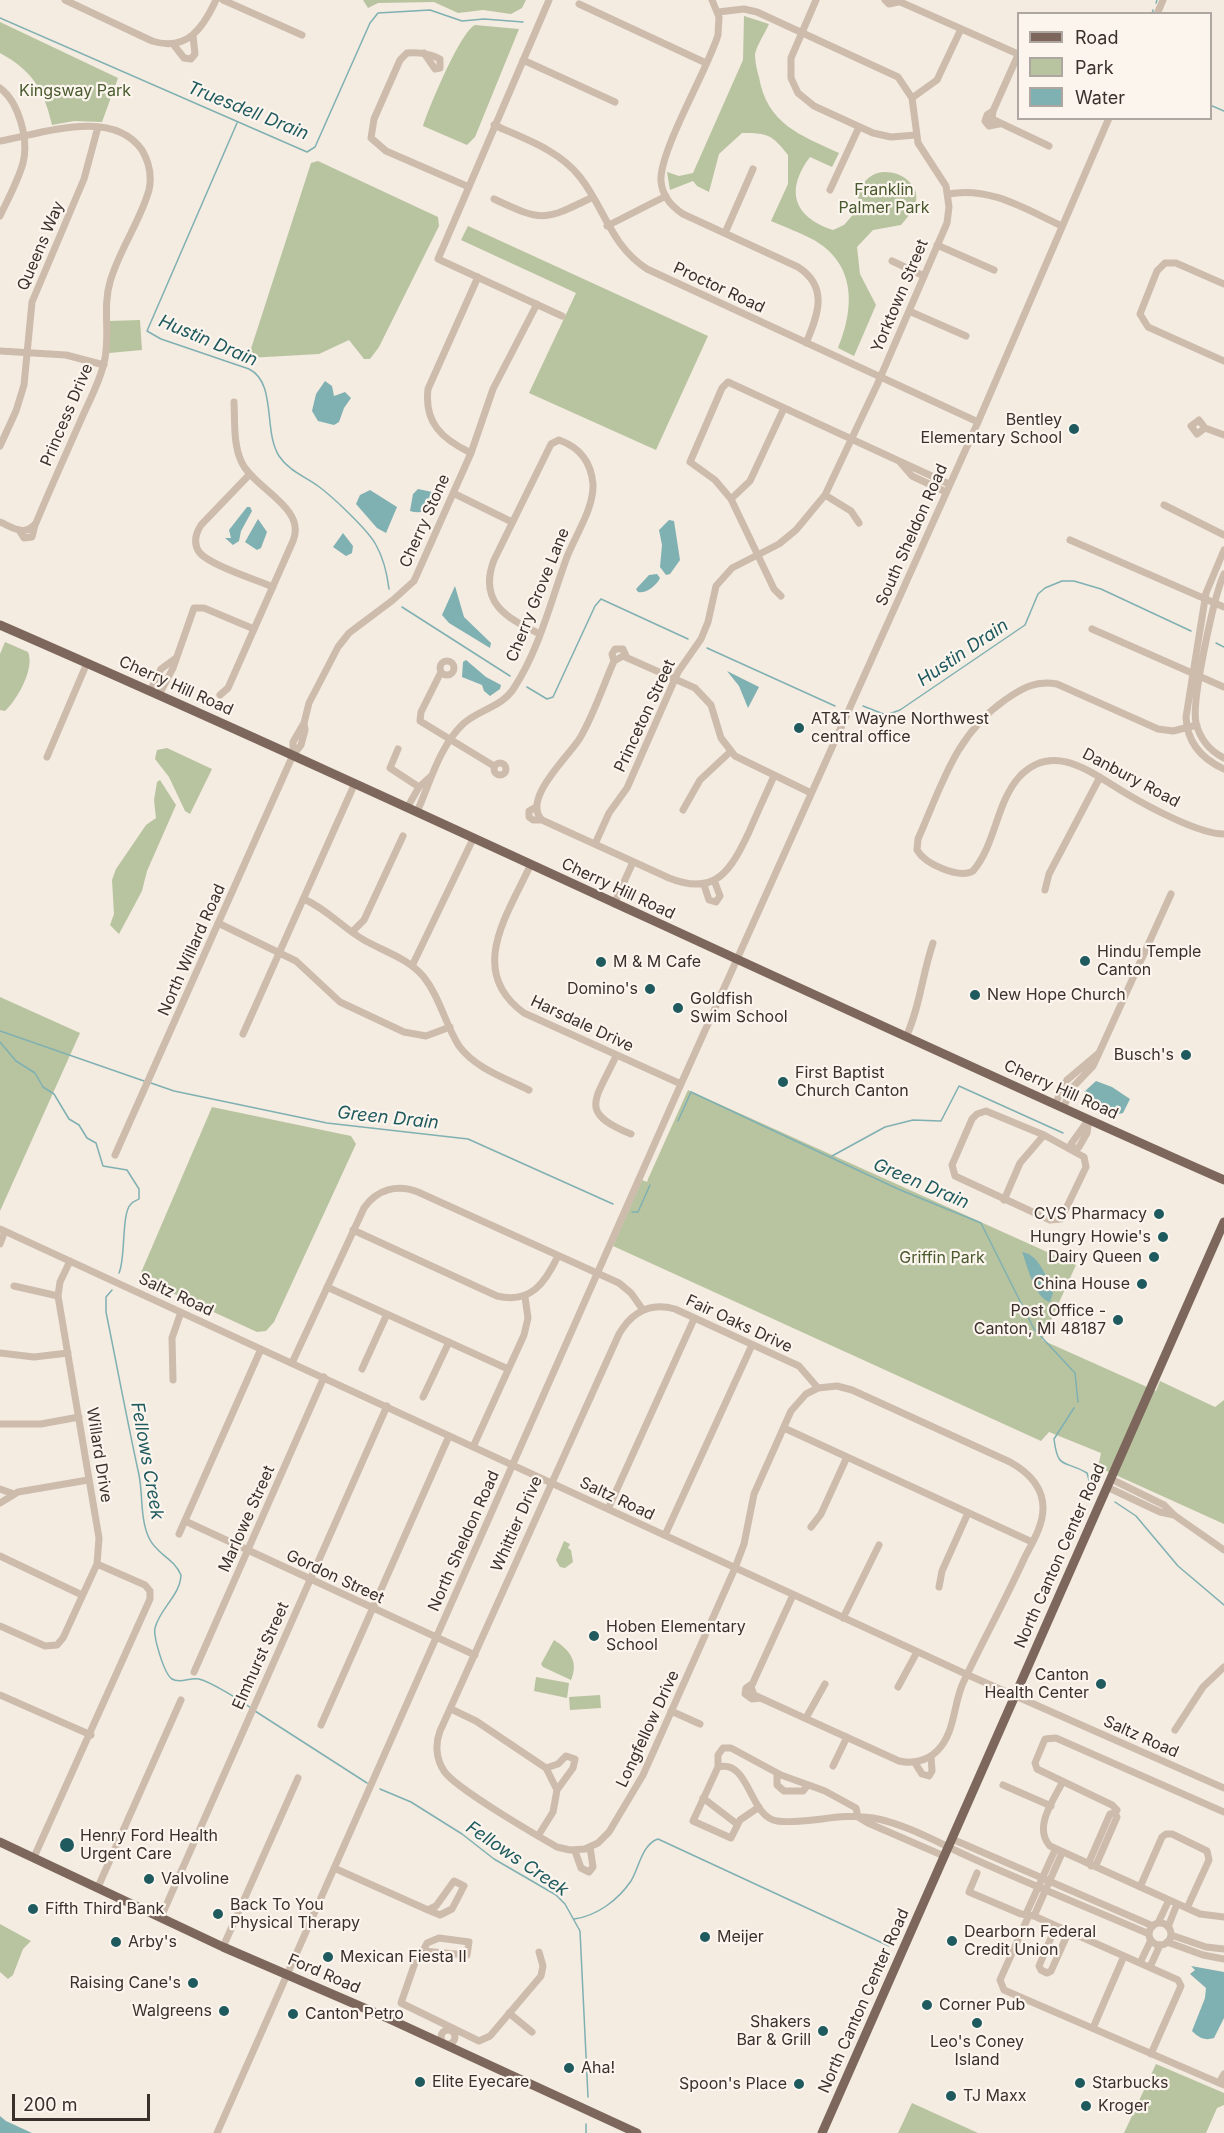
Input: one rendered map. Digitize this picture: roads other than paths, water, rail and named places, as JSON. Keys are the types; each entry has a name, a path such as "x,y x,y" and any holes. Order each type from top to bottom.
{"main road":[{"name":"Cherry Hill Road","path":"0,625 355,783 530,866 1224,1180"},
{"name":"North Canton Center Road","path":"822,2133 1224,1222"},
{"name":"Ford Road","path":"0,1842 224,1947 637,2133"}],"street":[{"path":"64,0 152,41 173,44 193,36 203,27 216,0"},
{"path":"223,0 302,35"},
{"path":"549,0 438,259 562,316"},
{"path":"712,0 718,12 718,35 663,164 661,180 666,196 681,212 798,267 811,279 818,292 819,307 806,343"},
{"path":"816,0 790,64 790,78 795,89 810,104 859,127 886,136 916,135"},
{"path":"885,0 889,4 897,1 1017,55"},
{"path":"579,4 706,63"},
{"path":"718,12 744,9 758,12 892,73 904,84 912,98 916,135 923,151 944,181 948,194 971,191 989,193 1062,226"},
{"path":"912,98 937,80 961,29"},
{"path":"173,44 184,58 191,59 195,54 193,36"},
{"path":"424,53 407,53 400,60 374,118 371,138 386,151 469,187"},
{"path":"1017,57 993,111 992,119 1049,146"},
{"path":"523,60 615,102"},
{"path":"0,88 14,104 22,137 23,164 0,216"},
{"name":"South Sheldon Road","path":"736,960 978,422 1108,120"},
{"name":"Proctor Road","path":"494,125 561,158 579,176 607,226 623,249 647,269 978,422"},
{"name":"Princess Drive","path":"0,141 82,126 98,127 119,133 135,143 146,157 150,176 147,195 109,285 104,365 36,522 31,529 19,530 0,522"},
{"name":"Queens Way","path":"0,446 19,403 32,302 84,179 98,127"},
{"path":"830,190 859,127"},
{"path":"725,233 753,169"},
{"name":"Yorktown Street","path":"866,409 948,218 948,194"},
{"path":"607,226 666,196"},
{"path":"494,199 530,215 546,217 559,214 593,198"},
{"path":"937,245 994,270"},
{"path":"892,261 924,276"},
{"path":"1224,284 1176,263 1165,263 1156,271 1140,311 1141,319 1148,327 1224,361"},
{"path":"471,453 447,441 439,433 430,418 427,403 428,389 478,277"},
{"name":"Cherry Stone","path":"293,755 301,745 309,703 342,642 355,628 414,581 471,453 493,389 537,304"},
{"path":"909,311 966,336"},
{"path":"0,351 66,355 104,365"},
{"path":"781,596 774,589 731,499 715,480 691,463 693,453 722,388 728,382 949,484"},
{"path":"220,695 228,688 295,536 295,521 289,512 249,474 239,455 232,436 234,402"},
{"path":"731,499 750,481 784,408"},
{"name":"Princeton Street","path":"595,844 609,813 627,788 675,678 705,628 716,585 728,571 759,555 796,530 825,495 866,409"},
{"path":"1205,428 1224,435"},
{"name":"Cherry Grove Lane","path":"417,813 430,777 451,740 469,719 498,705 507,697 520,677 540,634 592,494 591,474 585,458 571,446 555,440 512,522"},
{"path":"899,461 912,476 946,492"},
{"path":"249,474 201,525 196,534 196,545 206,557 273,587"},
{"path":"453,493 512,522 491,567 491,593 506,617 540,634"},
{"path":"825,495 851,511 859,523"},
{"path":"1164,505 1224,535"},
{"path":"1070,540 1224,606"},
{"path":"1223,764 1200,753 1187,728 1186,707 1205,598 1224,550"},
{"path":"1223,764 1208,747 1197,725 1195,709 1214,602 1224,574"},
{"path":"159,695 176,658 191,613 197,607 254,629"},
{"path":"1092,629 1224,687"},
{"path":"536,809 553,769 581,736 620,658 623,649 615,649 612,654 620,658 675,678 695,688 707,700 721,738 729,752 740,760 811,792"},
{"path":"150,691 161,669 176,658"},
{"path":"47,757 87,663"},
{"path":"441,672 420,719 423,724 494,766"},
{"name":"Danbury Road","path":"1187,728 1173,731 1158,729 1057,684 1041,683 1027,686 988,712 968,733 916,846 925,859 957,873 969,873 976,867 1012,788 1028,770 1044,762 1063,760 1079,765 1154,808 1206,831 1224,834"},
{"path":"1187,728 1197,725"},
{"path":"398,748 390,768 419,787"},
{"path":"683,810 700,780 729,752"},
{"name":"North Willard Road","path":"115,1155 293,755"},
{"path":"536,809 530,810 528,816 533,820 542,820 681,883 704,885 727,871 736,860 774,776"},
{"name":"Cherry Grove Lane","path":"407,808 419,787 430,777"},
{"path":"1045,890 1049,874 1100,777"},
{"path":"243,1034 355,783"},
{"path":"536,809 542,820"},
{"path":"352,932 364,920 403,836"},
{"path":"412,966 473,839"},
{"path":"614,903 633,862"},
{"name":"Harsdale Drive","path":"530,866 495,944 494,966 499,985 509,1001 524,1012 681,1084"},
{"path":"704,885 709,900 716,902 720,896 714,880"},
{"path":"1059,1106 1093,1066 1171,894"},
{"path":"304,898 329,912 352,932 412,966 433,991 459,1046 471,1059 529,1090"},
{"path":"219,923 299,963 325,991 340,1002 404,1032 426,1036 450,1027"},
{"path":"906,1037 917,1011 923,973 933,944"},
{"name":"North Sheldon Road","path":"217,2133 736,960"},
{"path":"616,1056 597,1097 596,1108 603,1121 631,1134"},
{"path":"986,1111 1044,1135 1073,1150 1084,1157 1086,1164 1061,1219 1050,1220 961,1181 953,1174 952,1165 972,1119 977,1114 986,1111"},
{"path":"1073,1150 1071,1144 1089,1119"},
{"path":"1004,1200 1020,1162 1044,1135"},
{"path":"292,1363 367,1203 388,1190 398,1187 413,1190 627,1289 643,1310"},
{"path":"0,1244 3,1230"},
{"name":"Saltz Road","path":"3,1230 917,1652 1224,1788"},
{"path":"353,1230 497,1296 510,1299 525,1297 545,1282 558,1256"},
{"name":"Willard Drive","path":"0,1626 45,1646 56,1645 63,1638 97,1564 99,1538 58,1296 60,1282 70,1261"},
{"path":"14,1286 58,1296"},
{"path":"327,1287 508,1369"},
{"path":"473,1447 527,1327 528,1312 525,1297"},
{"name":"Fair Oaks Drive","path":"643,1310 668,1307 799,1366 818,1388"},
{"name":"Whittier Drive","path":"538,1836 450,1779 439,1759 437,1743 550,1483 619,1334 629,1318 643,1310"},
{"path":"173,1380 172,1338 181,1312"},
{"path":"362,1369 387,1314"},
{"path":"608,1509 694,1319"},
{"path":"423,1397 449,1342"},
{"path":"665,1535 752,1345"},
{"path":"179,1534 261,1349"},
{"path":"0,1353 34,1357 68,1353"},
{"name":"Marlowe Street","path":"194,1672 324,1377"},
{"path":"793,1595 748,1692 899,1761 915,1763 931,1756 946,1737 968,1675 1032,1542 1043,1511 1038,1488 1030,1476 1017,1466 844,1387 818,1388"},
{"name":"Longfellow Drive","path":"590,1847 609,1832 638,1787 735,1568 744,1544 753,1494 796,1404 818,1388"},
{"name":"Elmhurst Street","path":"161,1917 387,1406"},
{"path":"0,1424 41,1424 79,1417"},
{"path":"783,1428 1032,1542"},
{"path":"321,1725 449,1436"},
{"path":"811,1527 821,1514 847,1457"},
{"path":"0,1503 14,1494 88,1480"},
{"path":"1109,1483 1164,1505 1174,1515 1224,1550"},
{"path":"0,1489 14,1494"},
{"path":"939,1587 942,1571 969,1513"},
{"name":"Gordon Street","path":"185,1521 372,1610 475,1655"},
{"path":"843,1618 879,1545"},
{"path":"0,1556 82,1595"},
{"path":"34,1857 148,1606 150,1591 145,1585 97,1564"},
{"path":"898,1687 917,1652"},
{"path":"1175,1730 1203,1687 1224,1667"},
{"path":"806,1718 825,1684"},
{"path":"0,1695 91,1735"},
{"path":"98,1887 181,1700"},
{"path":"451,1709 476,1721 546,1768 557,1790"},
{"path":"671,1712 700,1724"},
{"path":"833,1766 847,1737"},
{"path":"1091,1866 1089,1862 1110,1814 1116,1811 1113,1805 1062,1783 1040,1770 1035,1762 1045,1739 1052,1737 1224,1812"},
{"path":"759,1807 737,1824 730,1838 693,1821 718,1767 718,1753 728,1747 751,1757 777,1773 825,1791 856,1808 858,1817"},
{"path":"546,1768 558,1764 566,1756 575,1759 573,1768 557,1790 553,1812 538,1836 557,1847 575,1851 590,1847 593,1867 589,1872 581,1868 575,1851"},
{"path":"915,1763 922,1774 929,1776 933,1771 931,1756"},
{"path":"718,1767 729,1767 736,1770 759,1807 767,1816 777,1821 841,1816 858,1817 927,1838 1150,1937 1224,1949"},
{"path":"777,1773 777,1785 784,1791 803,1791 807,1786"},
{"path":"224,1947 298,1778"},
{"path":"1062,1783 1043,1824 1042,1833 1046,1842 1059,1852 1205,1916 1224,1917"},
{"path":"1003,1785 1050,1806"},
{"path":"703,1798 737,1824"},
{"path":"887,1827 923,1846 948,1848 995,1859 1168,1927"},
{"path":"1140,1887 1166,1834 1207,1851 1209,1860 1187,1908"},
{"path":"923,1846 927,1838"},
{"path":"1059,1852 1041,1878 1030,1915 999,1984 1004,1990 1222,2084 1224,2074"},
{"path":"1030,1915 1046,1891 1059,1852"},
{"path":"992,1867 995,1859"},
{"path":"334,1868 428,1910 440,1915 452,1909 464,1886 454,1881 439,1902 428,1910"},
{"path":"978,1873 969,1892 1069,1931 1178,1980 1180,1986 1151,2054"},
{"path":"1140,1963 1169,1900"},
{"path":"1150,1968 1166,1940 1168,1927 1177,1904"},
{"path":"1056,1926 1039,1966 1047,1973 1051,1971 1069,1931"},
{"path":"423,1950 467,1955 469,1942 439,1938 427,1943 417,1957 400,2002 404,2007 451,2030 481,2041 490,2036 541,1976 543,1966 539,1952"},
{"path":"1166,1940 1203,1956 1224,1959"},
{"path":"1093,2028 1124,1956"},
{"path":"509,2013 532,2032"},
{"path":"444,2045 454,2038 451,2030"}],"water":[{"path":"325,381 332,386 334,396 345,392 351,398 339,422 334,425 318,421 312,411 316,394"},
{"path":"418,489 432,492 437,498 433,506 426,510 410,511 413,494"},
{"path":"370,490 397,507 386,533 377,528 356,504 360,495"},
{"path":"247,507 250,507 252,511 241,531 239,541 233,545 225,538 231,538 229,530"},
{"path":"258,519 267,532 261,548 257,550 245,542"},
{"path":"669,520 674,521 680,560 670,574 666,575 660,567 662,545 659,530"},
{"path":"343,533 353,546 352,553 346,556 333,547"},
{"path":"657,574 660,578 654,586 644,592 638,592 636,589 649,575"},
{"path":"455,586 464,617 491,643 490,648 449,623 442,615"},
{"path":"466,660 486,677 501,685 500,689 490,696 484,691 482,685 462,677 463,662"},
{"path":"727,671 759,687 748,708 739,686"},
{"path":"1096,1081 1112,1087 1130,1099 1123,1113 1119,1114 1084,1096 1084,1092"},
{"path":"1022,1252 1033,1257 1042,1268 1053,1293 1050,1302 1044,1299 1035,1288"},
{"path":"1191,1966 1224,1972 1224,2018 1214,2038 1202,2038 1192,2031 1205,1998 1206,1988 1190,1974 1195,1970"},
{"path":"0,2116 6,2121 32,2133 0,2133"}],"waterway":[{"name":"Truesdell Drain","path":"0,18 307,152 315,147 370,23 378,13 430,10 462,21 484,19 523,22"},
{"path":"1212,106 1224,111"},
{"name":"Hustin Drain","path":"237,123 147,331 161,339 249,369 258,376 267,396 274,446 279,456 292,469 332,497 366,531 381,556 389,589"},
{"name":"Hustin Drain","path":"863,706 886,715 900,710 1025,625 1038,594 1045,588 1062,581 1074,581 1101,589 1191,631"},
{"name":"Hustin Drain","path":"527,687 547,699 553,697 595,606 601,599 688,639"},
{"name":"Hustin Drain","path":"402,607 510,676"},
{"name":"Hustin Drain","path":"1216,643 1224,647"},
{"name":"Hustin Drain","path":"707,648 835,706"},
{"name":"Green Drain","path":"0,1031 144,1081"},
{"name":"Fellows Creek","path":"0,1042 16,1061 35,1073 43,1087 54,1094 69,1119 79,1125 87,1138 96,1143 103,1166 127,1170 139,1189 139,1199 131,1204 126,1216 119,1273"},
{"name":"Green Drain","path":"151,1083 174,1091 327,1123 468,1139 613,1204"},
{"path":"832,1156 885,1127 913,1120 941,1121 959,1086 1063,1133"},
{"name":"Green Drain","path":"678,1121 691,1092 898,1189 981,1223 1034,1329 1075,1373 1078,1402"},
{"name":"Green Drain","path":"632,1212 638,1212 650,1185"},
{"name":"Fellows Creek","path":"112,1290 106,1297 106,1312 139,1475 144,1523 152,1544 174,1564 181,1575 174,1596 161,1614 155,1628 160,1655 172,1679 178,1681 199,1679 251,1708"},
{"name":"Green Drain","path":"1074,1408 1054,1439 1056,1449 1063,1463 1087,1473 1091,1487"},
{"name":"Green Drain","path":"1115,1502 1136,1516 1178,1566 1224,1605"},
{"name":"Fellows Creek","path":"255,1711 367,1783"},
{"name":"Fellows Creek","path":"380,1789 411,1802 462,1834 494,1859 556,1895 565,1904 580,1931 588,2097"},
{"path":"574,1919 599,1911 620,1895 631,1881 648,1846 658,1839 889,1946"},
{"name":"Fellows Creek","path":"586,2124 586,2133"}],"place":[{"name":"Bentley Elementary School","path":"1074,429"},
{"name":"AT&T Wayne Northwest central office","path":"799,728"},
{"name":"Hindu Temple Canton","path":"1085,961"},
{"name":"M & M Cafe","path":"601,962"},
{"name":"Domino's","path":"650,989"},
{"name":"New Hope Church","path":"975,995"},
{"name":"Goldfish Swim School","path":"678,1008"},
{"name":"Busch's","path":"1186,1055"},
{"name":"First Baptist Church Canton","path":"783,1082"},
{"name":"CVS Pharmacy","path":"1159,1214"},
{"name":"Hungry Howie's","path":"1163,1237"},
{"name":"Dairy Queen","path":"1154,1257"},
{"name":"China House","path":"1142,1284"},
{"name":"Post Office - Canton, MI 48187","path":"1118,1320"},
{"name":"Hoben Elementary School","path":"594,1636"},
{"name":"Canton Health Center","path":"1101,1684"},
{"name":"Henry Ford Health Urgent Care","path":"67,1845"},
{"name":"Valvoline","path":"149,1879"},
{"name":"Fifth Third Bank","path":"33,1909"},
{"name":"Back To You Physical Therapy","path":"218,1914"},
{"name":"Meijer","path":"705,1937"},
{"name":"Dearborn Federal Credit Union","path":"952,1941"},
{"name":"Arby's","path":"116,1942"},
{"name":"Mexican Fiesta II","path":"328,1957"},
{"name":"Raising Cane's","path":"193,1983"},
{"name":"Corner Pub","path":"927,2005"},
{"name":"Walgreens","path":"224,2011"},
{"name":"Canton Petro","path":"293,2014"},
{"name":"Leo's Coney Island","path":"977,2023"},
{"name":"Shakers Bar & Grill","path":"823,2031"},
{"name":"Aha!","path":"569,2068"},
{"name":"Elite Eyecare","path":"420,2082"},
{"name":"Starbucks","path":"1080,2083"},
{"name":"Spoon's Place","path":"799,2084"},
{"name":"TJ Maxx","path":"951,2096"},
{"name":"Kroger","path":"1086,2106"}],"park label":[{"name":"Kingsway Park","path":"75,91"},
{"name":"Franklin Palmer Park","path":"884,199"},
{"name":"Griffin Park","path":"942,1258"}]}
